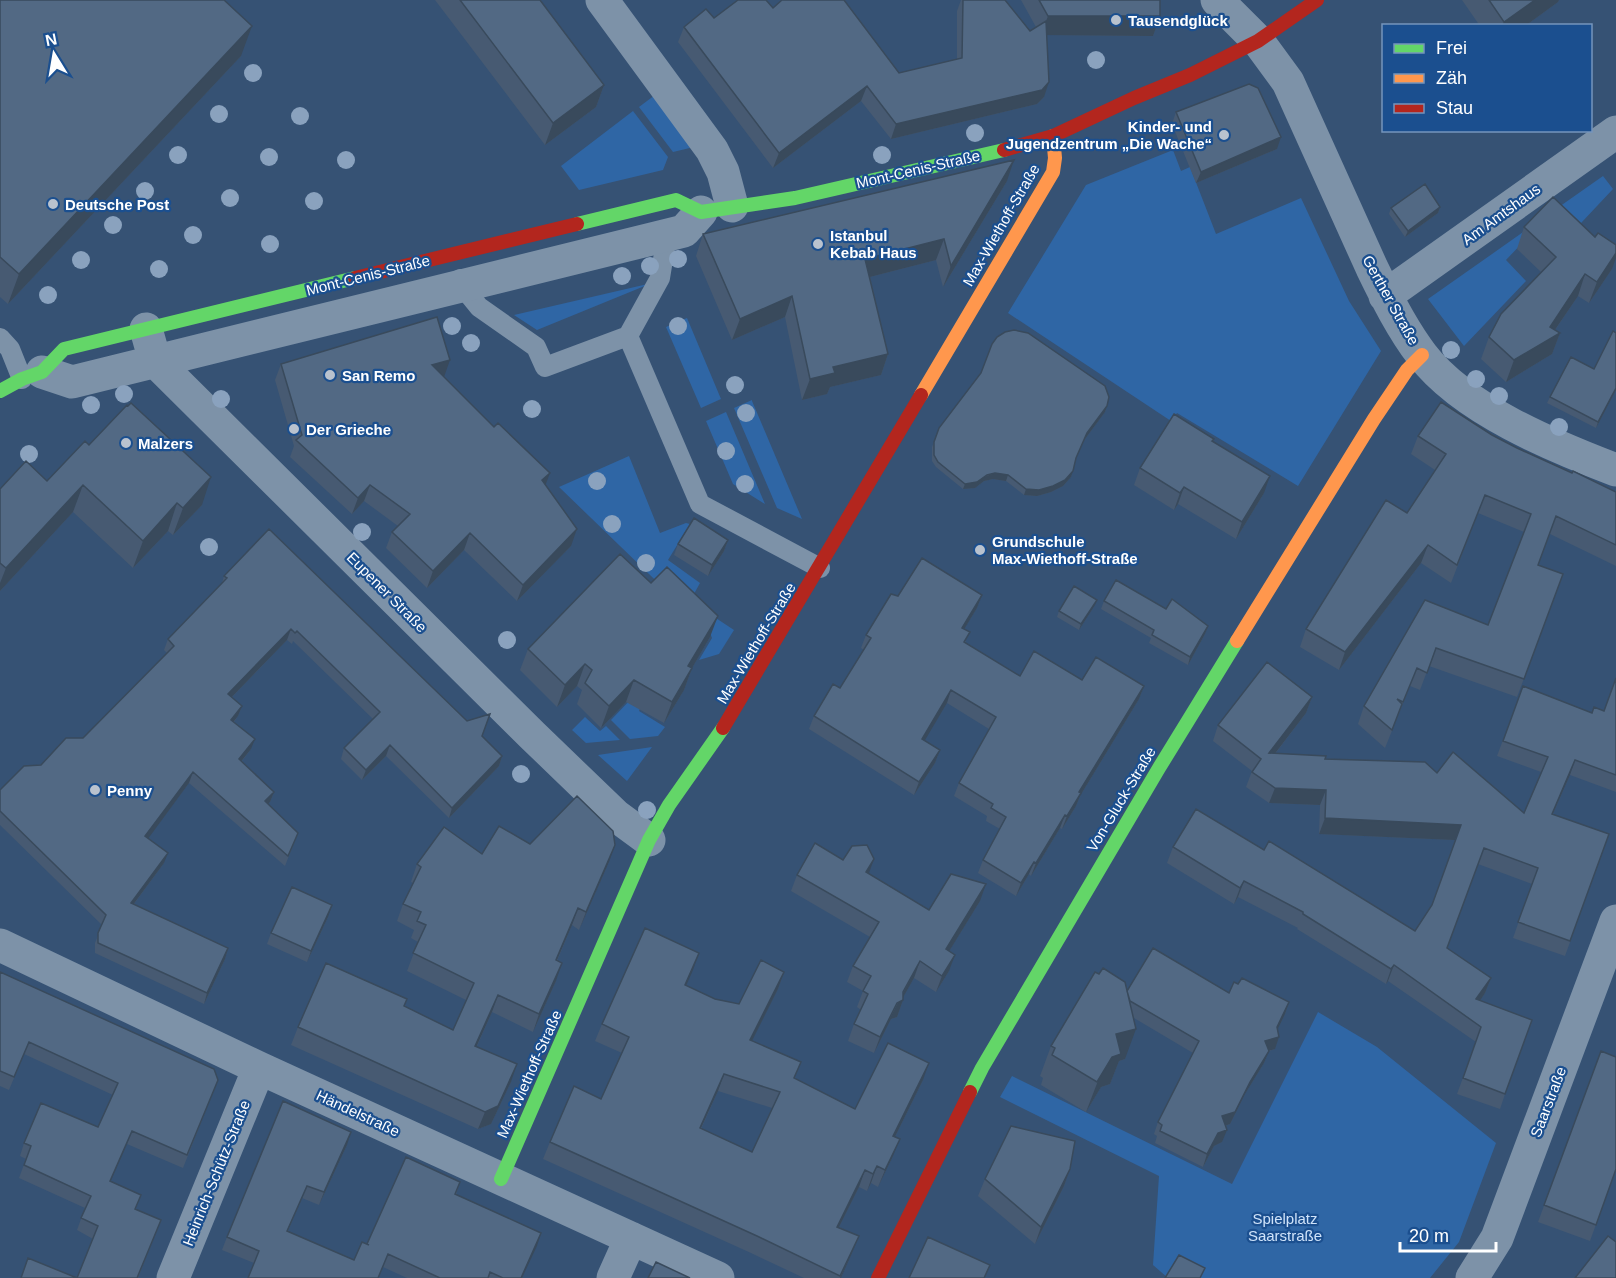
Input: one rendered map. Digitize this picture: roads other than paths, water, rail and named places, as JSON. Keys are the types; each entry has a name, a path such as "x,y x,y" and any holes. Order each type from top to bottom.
{"street":[{"path":"32,376 72,382 684,231 717,209 723,172 712,150 602,0"},
{"name":"Gerther Straße","path":"1217,0 1258,41 1288,82 1386,296 1422,355 1444,379 1481,408 1582,457 1616,470"},
{"name":"Mont-Cenis-Straße","path":"0,391 32,376 64,349 676,200 717,209 795,198 1020,146 1053,136 1190,75 1258,41 1317,0"},
{"name":"Am Amtshaus","path":"1386,296 1616,132"},
{"name":"Max-Wiethoff-Straße","path":"501,1179 649,840 669,806 716,740 1053,172 1055,158 1053,136"},
{"name":"Eupener Straße","path":"146,329 155,361 532,735 615,815 649,840"},
{"name":"Von-Gluck-Straße","path":"878,1278 982,1068 1055,943 1159,768 1374,419 1407,370 1422,355"},
{"name":"Saarstraße","path":"1479,1276 1497,1238 1616,921"},
{"name":"Händelstraße","path":"0,945 259,1068 718,1278"},
{"name":"Heinrich-Schütz-Straße","path":"173,1278 259,1068"},
{"path":"613,1278 631,1238"}],"lane":[{"path":"454,254 462,286 479,307 536,347 545,367 628,336 660,278 667,235"},
{"path":"628,336 700,504 820,568"},
{"path":"0,338 32,376"}],"place":[{"name":"Tausendglück","path":"1116,20"},
{"name":"Kinder- und Jugendzentrum „Die Wache“","path":"1224,135"},
{"name":"Deutsche Post","path":"53,204"},
{"name":"Istanbul Kebab Haus","path":"818,244"},
{"name":"San Remo","path":"330,375"},
{"name":"Der Grieche","path":"294,429"},
{"name":"Malzers","path":"126,443"},
{"name":"Grundschule Max-Wiethoff-Straße","path":"980,550"},
{"name":"Penny","path":"95,790"}],"park label":[{"name":"Spielplatz Saarstraße","path":"1285,1226"}]}
